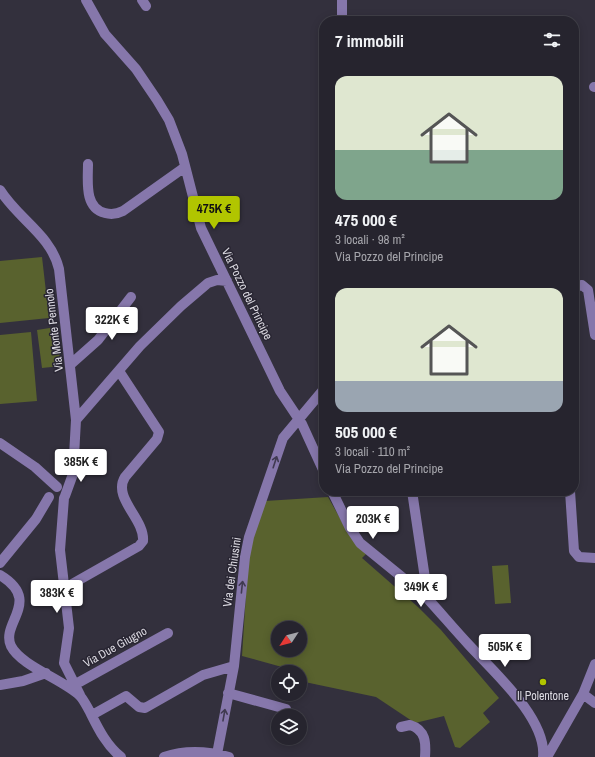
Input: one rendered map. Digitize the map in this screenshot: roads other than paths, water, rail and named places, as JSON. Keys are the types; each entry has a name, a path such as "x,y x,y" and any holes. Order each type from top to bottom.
{"street":[{"name":"Via Pozzo del Principe","path":"86,0 105,34 130,62 163,109 177,141 185,166 199,223 280,391 300,419 319,461"},
{"path":"342,0 342,16"},
{"path":"88,164 91,201 99,211 112,214 123,211 185,166"},
{"name":"Via Monte Pennolo","path":"0,190 13,209 43,238 55,255 61,281 76,420 74,464 71,475 57,496 0,563"},
{"path":"76,420 153,332 199,290 214,281 227,281"},
{"path":"579,285 582,285 587,289 595,335"},
{"path":"71,364 98,340 132,297"},
{"path":"65,588 138,546 142,542 142,534 124,496 122,484 125,477 157,439 159,432 119,371"},
{"name":"Via dei Chiusini","path":"219,755 228,693 234,666 248,540 281,442 285,434 300,419 319,395"},
{"path":"0,443 35,467 57,496 61,524 60,550 69,628 64,662 74,685 106,741 121,757"},
{"path":"334,496 350,528 360,543 410,584 422,587"},
{"path":"413,496 422,587 418,594 426,597 523,707 540,735 543,748 543,757"},
{"path":"570,496 574,551 579,557 595,558"},
{"path":"0,575 14,588 20,599 19,608 10,638 11,645 20,655 81,696"},
{"name":"Via Due Giugno","path":"74,685 168,633"},
{"path":"547,757 583,694 595,664"},
{"path":"92,715 126,696 139,707 145,708 203,674 234,666"},
{"path":"0,685 23,681 46,673"},
{"path":"228,693 286,709"},
{"path":"583,694 595,703"},
{"path":"401,727 408,724 417,727 421,732 426,740 425,757"},
{"path":"164,757 188,752 229,757"}],"place":[{"name":"Il Polentone","path":"543,682"}]}
